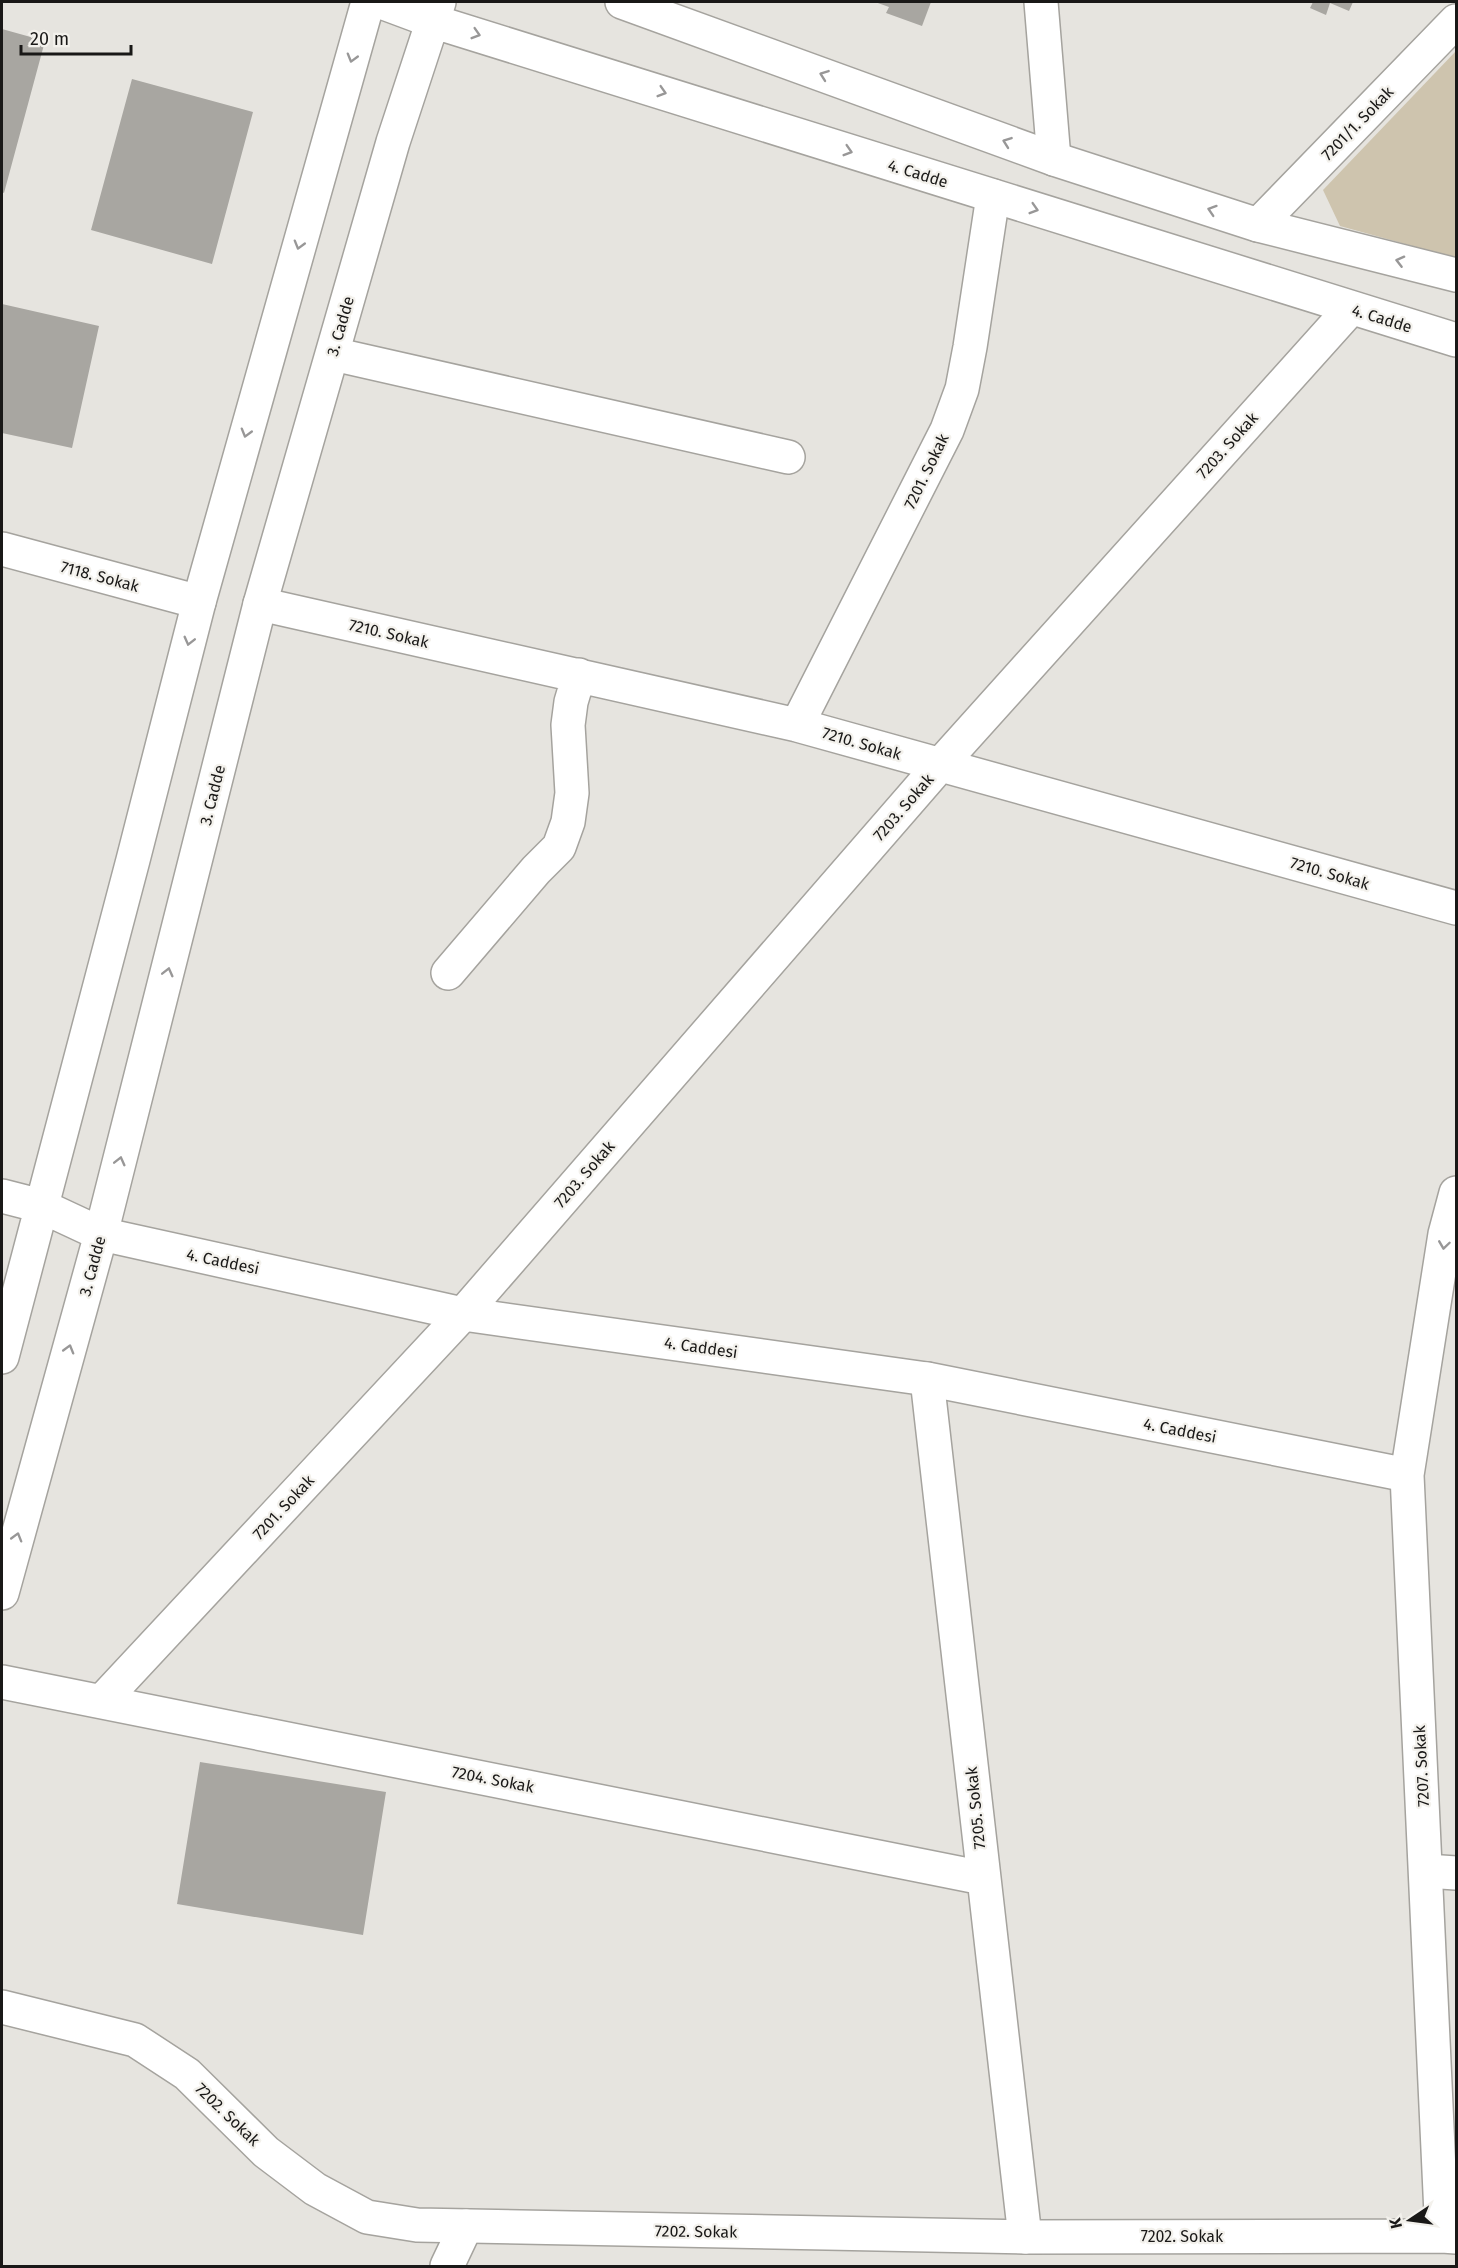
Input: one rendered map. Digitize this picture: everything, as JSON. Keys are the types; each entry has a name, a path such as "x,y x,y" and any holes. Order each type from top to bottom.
{"street":[{"path":"2,1357 134,860 199,602 368,2"},
{"name":"4. Cadde","path":"381,2 436,11 993,196 1456,340"},
{"path":"622,2 1054,159 1258,225 1456,276"},
{"path":"1041,2 1054,159"},
{"name":"3. Cadde","path":"2,1593 101,1234 260,604 393,142 436,11"},
{"name":"7201/1. Sokak","path":"1258,225 1456,21"},
{"name":"7201. Sokak","path":"798,725 947,430 962,389 993,196"},
{"name":"7203. Sokak","path":"463,1314 939,765 1351,308"},
{"path":"333,354 788,457"},
{"name":"7118. Sokak","path":"2,549 199,602"},
{"name":"7210. Sokak","path":"260,604 798,725 1456,908"},
{"path":"448,973 559,846 568,822 573,793 568,725 571,702 579,675"},
{"name":"7207. Sokak","path":"1449,2237 1441,1872 1407,1475 1446,1286 1445,1234 1456,1193"},
{"name":"4. Caddesi","path":"2,1196 41,1206 101,1234 463,1314 927,1379 1407,1475"},
{"name":"7201. Sokak","path":"102,1701 463,1314"},
{"name":"7205. Sokak","path":"927,1379 1025,2237"},
{"name":"7204. Sokak","path":"2,1682 983,1878"},
{"name":"7202. Sokak","path":"2,2007 135,2040 187,2074 266,2152 315,2189 367,2217 417,2225 1025,2237 1449,2237"},
{"path":"447,2266 466,2226"}],"shaded area":[{"path":"1456,51 1456,258 1340,226 1323,190"}],"building":[{"path":"875,2 931,2 922,26 886,13 889,7"},
{"path":"1313,2 1353,2 1349,11 1330,3 1326,15 1310,8"},
{"path":"2,29 45,41 4,193 2,192"},
{"path":"132,79 253,112 212,264 91,230"},
{"path":"2,304 99,326 72,448 2,433"},
{"path":"200,1762 386,1792 363,1935 177,1904"}]}
